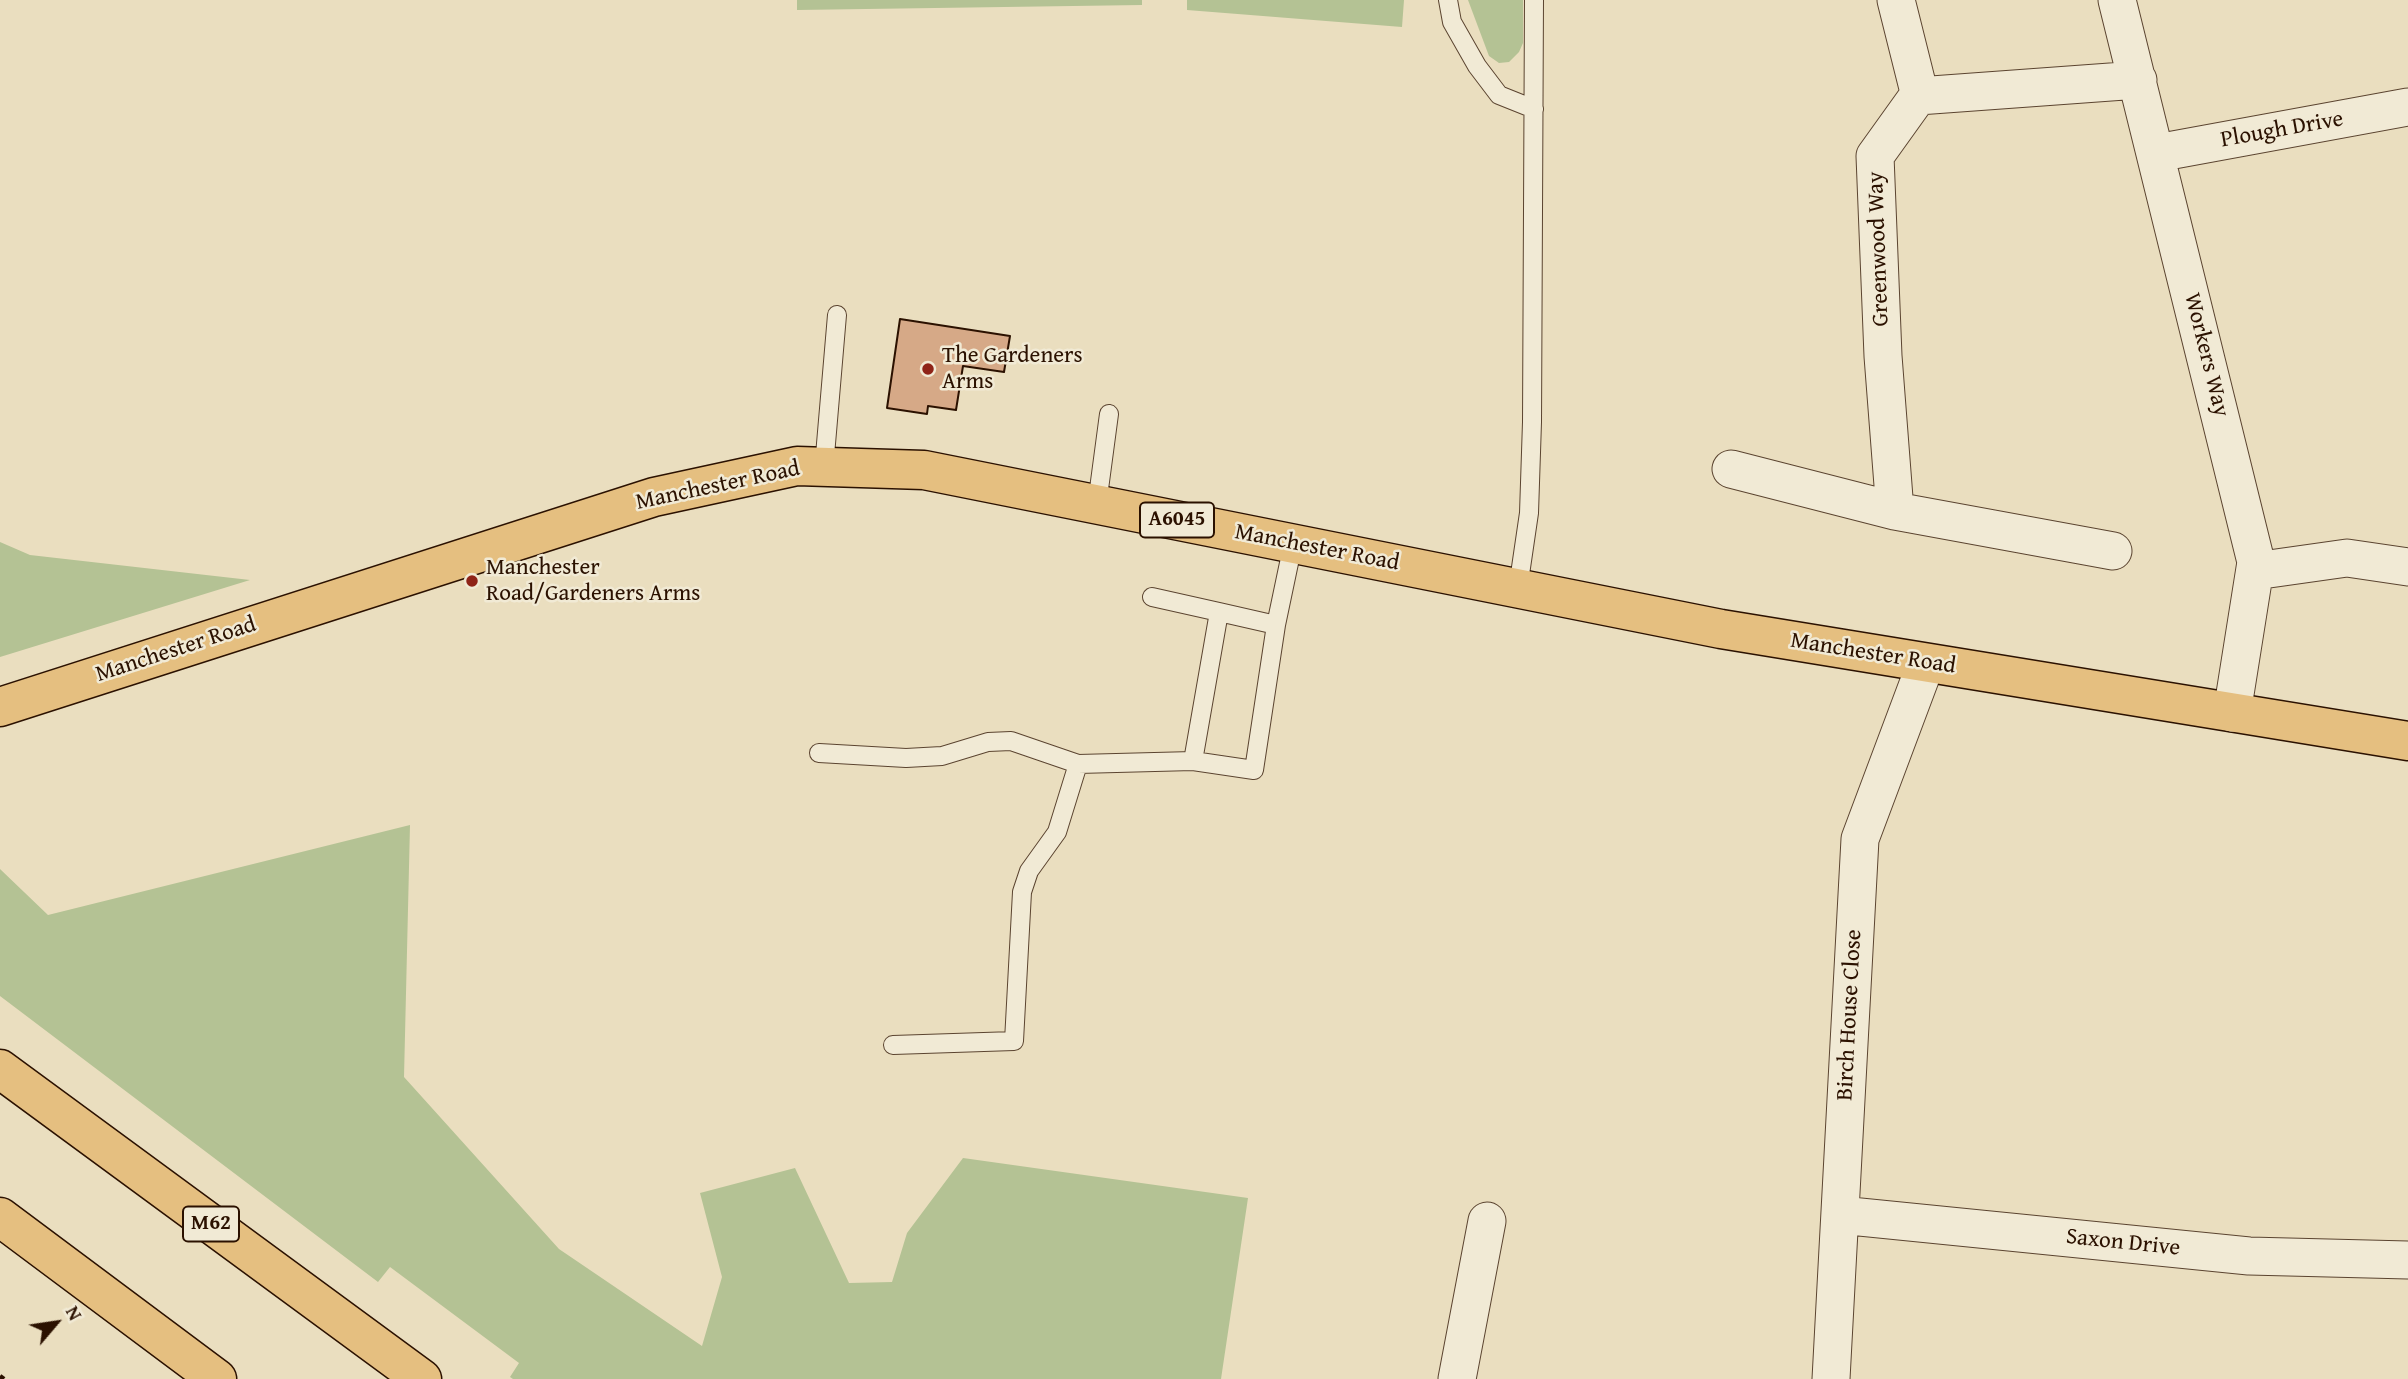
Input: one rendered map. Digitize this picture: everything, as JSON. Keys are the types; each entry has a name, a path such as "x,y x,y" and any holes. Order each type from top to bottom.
{"main road":[{"name":"Manchester Road","path":"0,707 654,497 797,466 924,470 1721,629 2408,741"},
{"name":"M62","path":"0,1069 422,1379"},
{"path":"0,1217 217,1379"}],"street":[{"path":"1896,0 1920,96 2138,80"},
{"name":"Workers Way","path":"2117,0 2256,562 2232,713"},
{"name":"Greenwood Way","path":"1895,511 1883,356 1875,156 1920,96"},
{"name":"Plough Drive","path":"2157,153 2408,107"},
{"path":"1731,469 1895,511 2113,551"},
{"path":"2255,571 2347,558 2408,568"},
{"name":"Birch House Close","path":"1831,1379 1860,839 1926,663"},
{"name":"Saxon Drive","path":"1840,1215 2249,1256 2408,1260"},
{"path":"1457,1379 1487,1221"}],"lane":[{"path":"1448,0 1458,33 1477,66 1499,94 1534,109"},
{"path":"1518,588 1529,513 1532,422 1534,0"},
{"path":"824,467 836,315"},
{"path":"1097,504 1109,414"},
{"path":"819,753 918,757 943,755 988,742 1011,741 1077,764 1193,761 1254,770 1276,625 1293,544"},
{"path":"1152,597 1276,625"},
{"path":"1193,761 1219,612"},
{"path":"893,1045 1014,1041 1022,892 1029,871 1057,832 1077,764"}],"path":[{"path":"0,1376 4,1379"}],"green space":[{"path":"797,0 1142,0 1142,5 797,10"},
{"path":"1187,0 1404,0 1402,27 1187,10"},
{"path":"1468,0 1523,0 1523,43 1519,52 1509,62 1499,63 1489,56"},
{"path":"0,542 30,555 250,580 0,657"},
{"path":"410,825 404,1077 559,1249 702,1346 722,1277 700,1193 795,1168 849,1283 892,1282 907,1233 963,1158 1248,1198 1221,1379 513,1379 510,1377 519,1363 390,1267 378,1282 0,996 0,869 48,915"}],"building":[{"name":"The Gardeners Arms","path":"900,319 1010,336 1004,372 963,366 956,410 928,406 927,414 887,408"}],"place":[{"name":"The Gardeners Arms","path":"928,369"},
{"name":"Manchester Road/Gardeners Arms","path":"472,581"}]}
